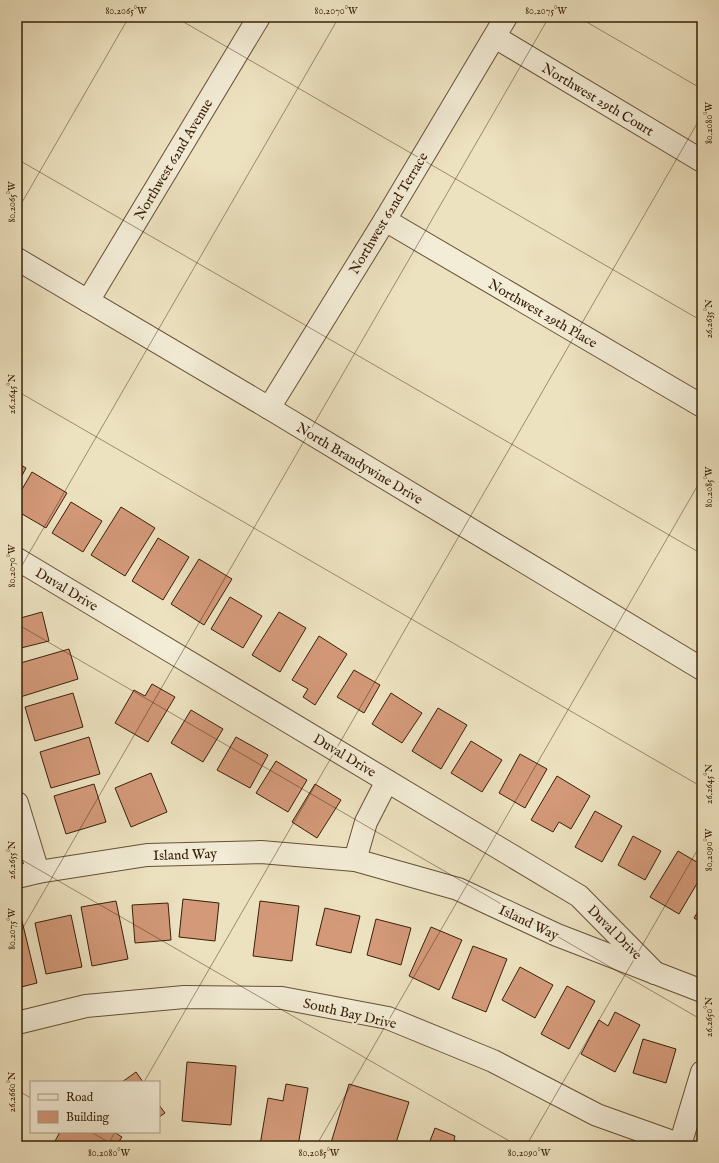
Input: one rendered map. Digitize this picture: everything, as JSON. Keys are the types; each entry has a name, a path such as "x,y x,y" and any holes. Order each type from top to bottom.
{"street":[{"name":"Northwest 62nd Avenue","path":"88,301 258,17"},
{"name":"Northwest 62nd Terrace","path":"269,408 385,220 506,17"},
{"name":"Northwest 29th Court","path":"495,37 702,161"},
{"name":"Northwest 29th Place","path":"385,220 702,406"},
{"name":"North Brandywine Drive","path":"17,259 269,408 702,669"},
{"name":"Duval Drive","path":"17,559 579,896 655,973"},
{"path":"355,860 366,822 387,781"},
{"path":"17,803 27,874"},
{"name":"Island Way","path":"27,874 155,855 260,852 355,860 458,889 557,935 702,991"},
{"name":"South Bay Drive","path":"17,1023 86,1006 184,997 282,998 388,1018 493,1062 597,1115 682,1145"},
{"path":"682,1145 702,1072"}],"building":[{"path":"17,463 26,468 17,485"},
{"path":"32,472 67,493 46,528 17,511 17,498"},
{"path":"71,502 102,521 83,552 52,533"},
{"path":"121,507 155,528 125,576 91,555"},
{"path":"158,538 189,557 163,600 132,581"},
{"path":"199,559 232,579 204,625 171,604"},
{"path":"230,597 262,616 243,648 211,629"},
{"path":"42,612 49,641 17,649 17,619"},
{"path":"279,612 306,628 280,672 252,655"},
{"path":"319,636 347,654 315,705 303,697 308,689 292,680"},
{"path":"69,649 78,679 17,698 17,664"},
{"path":"354,670 380,685 364,713 337,697"},
{"path":"152,684 175,697 148,742 115,723 134,690 145,696"},
{"path":"73,693 83,727 35,741 25,707"},
{"path":"391,693 422,713 402,743 372,724"},
{"path":"438,708 467,725 441,769 412,751"},
{"path":"191,710 223,729 203,762 171,743"},
{"path":"89,737 100,774 51,788 40,752"},
{"path":"236,737 268,755 250,788 217,770"},
{"path":"471,741 502,760 482,792 451,773"},
{"path":"520,754 547,769 525,808 499,793"},
{"path":"276,761 307,780 288,812 256,793"},
{"path":"151,773 167,812 131,827 115,788"},
{"path":"557,776 590,796 571,829 559,822 553,832 531,820"},
{"path":"94,784 106,822 66,834 54,796"},
{"path":"315,784 341,800 317,838 292,822"},
{"path":"595,811 622,826 602,862 575,847"},
{"path":"633,836 661,851 645,880 618,865"},
{"path":"678,851 702,865 702,875 679,914 650,897"},
{"path":"183,899 219,903 215,941 179,937"},
{"path":"116,901 128,959 92,966 81,907"},
{"path":"260,901 299,906 292,961 253,956"},
{"path":"168,903 171,940 135,943 132,905"},
{"path":"702,905 702,923 694,918"},
{"path":"325,908 360,916 351,953 316,945"},
{"path":"71,915 82,967 46,974 35,923"},
{"path":"376,919 411,928 401,965 367,955"},
{"path":"22,921 37,983 17,988 17,922"},
{"path":"431,927 462,940 439,990 409,976"},
{"path":"473,946 507,959 486,1012 452,998"},
{"path":"520,967 553,985 535,1018 502,1000"},
{"path":"567,986 595,1001 569,1049 541,1034"},
{"path":"615,1012 640,1025 615,1072 581,1054 599,1020 608,1026"},
{"path":"643,1039 676,1049 666,1083 633,1073"},
{"path":"187,1062 236,1066 231,1125 182,1121"},
{"path":"136,1072 142,1081 123,1081"},
{"path":"286,1084 308,1088 298,1146 260,1145 268,1098 283,1101"},
{"path":"349,1084 409,1102 395,1146 330,1146"},
{"path":"160,1106 165,1113 160,1116"},
{"path":"435,1128 455,1136 454,1140 467,1146 428,1146"},
{"path":"59,1133 116,1133 122,1137 116,1146 63,1146 55,1141"}]}
